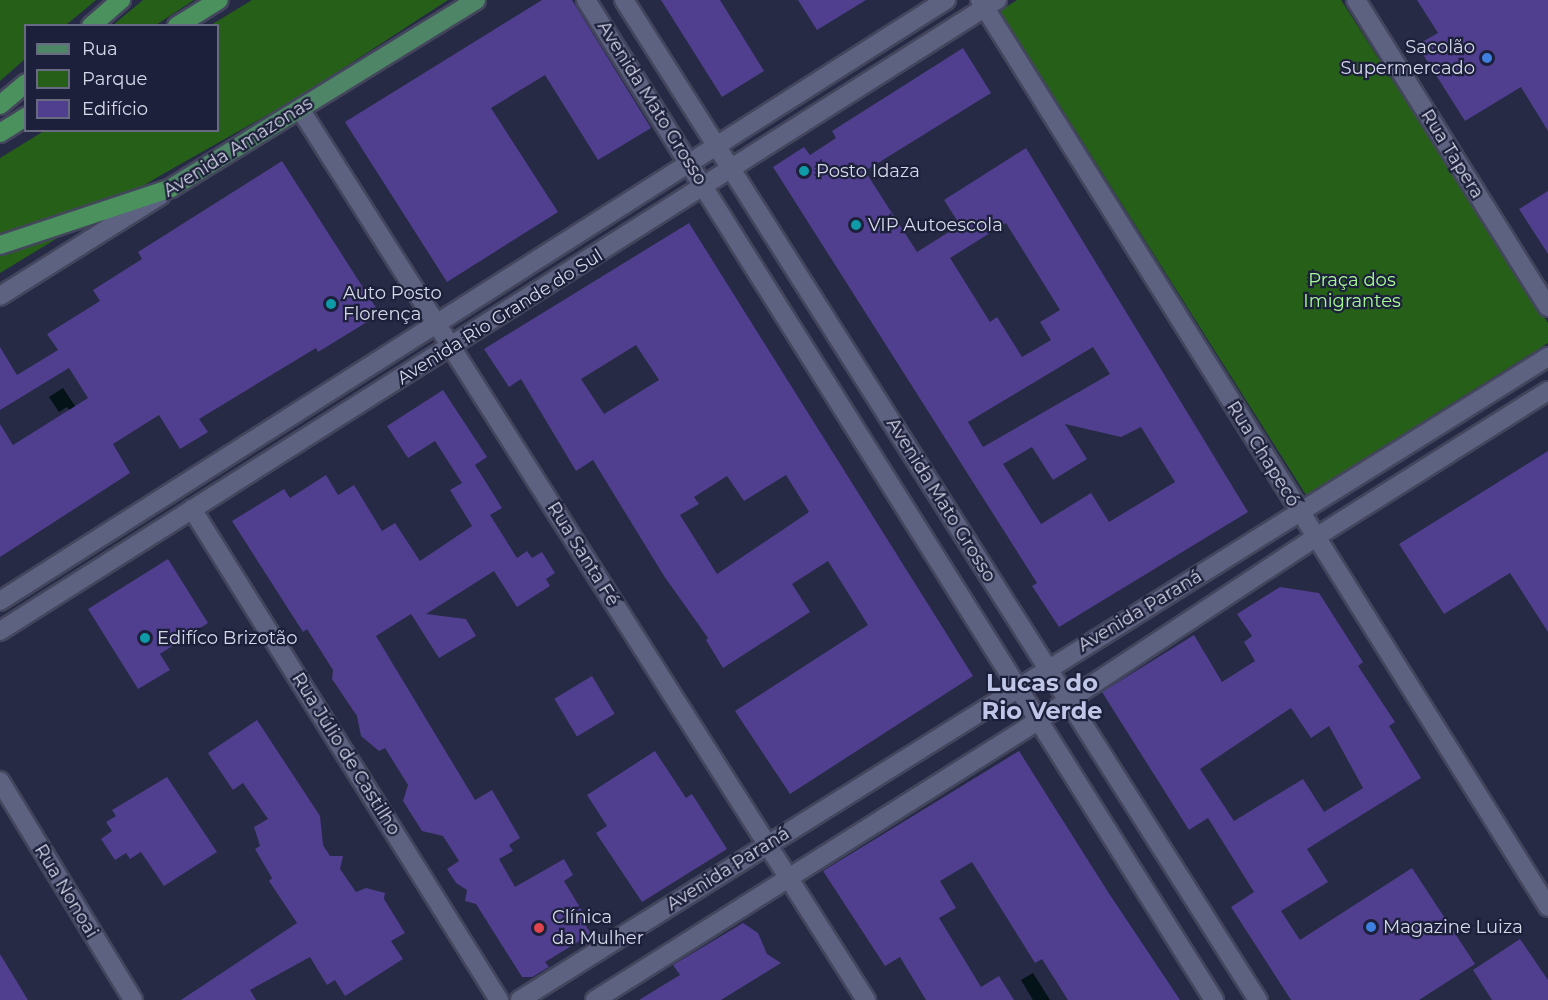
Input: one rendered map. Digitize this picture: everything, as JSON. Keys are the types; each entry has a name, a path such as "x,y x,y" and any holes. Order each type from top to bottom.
{"highway":[{"path":"93,24 121,0"},
{"path":"180,24 219,0"},
{"path":"0,105 24,85"},
{"path":"0,133 24,118"},
{"path":"0,245 171,188"}],"main road":[{"name":"Avenida Amazonas","path":"171,188 476,0"}],"street":[{"name":"Avenida Mato Grosso","path":"586,0 1214,1000"},
{"name":"Avenida Mato Grosso","path":"624,0 1258,1000"},
{"name":"Avenida Rio Grande do Sul","path":"0,601 691,165 946,0"},
{"name":"Rua Tapera","path":"1356,0 1548,307"},
{"name":"Avenida Rio Grande do Sul","path":"0,631 732,171 987,3"},
{"name":"Rua Chapecó","path":"987,3 1301,514 1548,907"},
{"name":"Rua Santa Fé","path":"300,109 440,324 786,879 866,1000"},
{"name":"Avenida Amazonas","path":"0,296 171,188"},
{"name":"Avenida Paraná","path":"520,1000 1047,667 1301,514 1548,357"},
{"name":"Avenida Paraná","path":"595,1000 1039,720 1316,537 1548,392"},
{"name":"Rua Júlio de Castilho","path":"192,509 499,1000"},
{"name":"Rua Nonoai","path":"0,781 133,1000"}],"green space":[{"path":"0,0 96,0 67,24 24,24 24,60 0,81"},
{"path":"143,0 194,0 158,24 114,24"},
{"path":"252,0 448,0 299,97 156,178 0,273 0,158 42,132 219,132 219,24 213,24"},
{"name":"Praça dos Imigrantes","path":"1017,0 1341,0 1548,323 1548,343 1306,495 1000,11"}],"shaded area":[{"path":"63,388 79,412 73,415 67,407 59,412 49,397"},
{"path":"1033,973 1050,1000 1033,1000 1021,980"}],"building":[{"path":"542,0 572,0 651,128 598,160 545,75 491,108 558,212 447,282 345,122"},
{"path":"661,0 720,0 764,71 722,97"},
{"path":"798,0 866,0 817,30"},
{"name":"Sacolão Supermercado","path":"1417,0 1548,0 1548,131 1521,87 1465,121 1417,45 1438,33"},
{"path":"963,48 991,93 865,171 917,252 960,225 944,200 1026,148 1248,512 1059,627 1032,586 1037,583 773,167 804,147 810,155 836,138 832,131","holes":["1006,223 1060,310 1040,322 1051,340 1022,357 997,317 990,322 950,258","1093,347 1110,374 983,447 968,422","1065,424 1121,437 1141,427 1175,482 1109,522 1091,493 1041,524 1003,464 1032,447 1053,480 1087,459"]},
{"path":"282,161 380,314 318,352 316,348 199,419 208,432 180,449 159,415 113,444 130,473 0,557 0,424 13,445 88,398 69,368 0,410 0,347 17,375 58,350 47,334 100,301 93,290 142,259 138,252"},
{"path":"1548,191 1548,254 1519,209"},
{"path":"689,223 973,676 790,794 735,711 868,625 828,561 792,584 810,612 723,668 706,640 708,638 664,576 593,460 576,471 521,379 509,387 484,349","holes":["636,345 659,380 604,414 581,379","786,475 809,512 717,574 680,515 699,504 694,497 727,476 744,501"]},
{"path":"443,390 487,457 475,465 502,508 490,515 517,558 527,551 532,558 542,552 555,573 546,579 550,586 517,607 494,571 426,614 466,619 476,636 439,658 411,614 376,636 475,800 492,790 520,838 509,845 513,851 499,859 515,887 564,859 573,875 564,881 587,919 583,921 591,934 545,962 549,967 532,977 522,977 476,904 465,901 467,890 456,883 447,869 459,861 443,836 422,831 403,801 408,785 385,748 379,751 361,736 357,716 332,679 333,670 307,629 303,632 232,521 284,489 290,498 326,475 338,495 354,485 382,531 395,523 420,561 472,526 450,490 462,483 435,441 408,458 387,426"},
{"path":"1548,451 1548,632 1510,573 1444,614 1399,544"},
{"name":"Edifíco Brizotão","path":"168,559 208,623 160,654 170,670 138,689 88,609"},
{"path":"1280,587 1319,593 1363,662 1358,666 1395,722 1389,726 1421,778 1307,849 1328,882 1281,911 1300,940 1412,868 1475,964 1419,1000 1291,1000 1231,907 1254,892 1208,818 1189,830 1102,692 1194,635 1222,682 1255,661 1244,642 1252,636 1237,614","holes":["1291,708 1311,738 1329,726 1363,788 1324,812 1303,779 1234,821 1200,769"]},
{"path":"592,676 615,714 577,736 554,699"},
{"path":"257,720 320,816 323,845 330,856 343,856 340,869 356,892 366,888 385,893 384,899 405,933 391,941 403,959 345,996 335,980 327,985 310,957 250,990 256,1000 181,1000 297,923 269,881 272,878 255,849 260,846 254,827 268,819 243,783 233,790 208,753"},
{"path":"655,751 686,798 692,794 727,849 642,902 596,833 607,826 587,795"},
{"path":"1019,751 1108,892 1180,1000 1068,1000 1042,959 1035,963 972,862 940,881 956,908 939,918 981,987 999,976 1014,1000 926,1000 900,957 885,966 823,871"},
{"path":"167,777 217,852 164,886 141,852 130,859 126,853 115,860 101,839 112,831 106,822 116,816 112,810"},
{"path":"743,923 758,933 767,954 781,963 721,1000 639,1000 680,975 673,965"},
{"path":"1520,939 1548,980 1548,1000 1492,1000 1473,970"},
{"path":"0,954 28,1000 0,1000"}],"place":[{"name":"Sacolão Supermercado","path":"1487,58"},
{"name":"Posto Idaza","path":"804,171"},
{"name":"VIP Autoescola","path":"856,225"},
{"name":"Auto Posto Florença","path":"331,304"},
{"name":"Edifíco Brizotão","path":"145,638"},
{"name":"Magazine Luiza","path":"1371,927"},
{"name":"Clínica da Mulher","path":"539,928"}],"district":[{"name":"Lucas do Rio Verde","path":"1042,697"}]}
